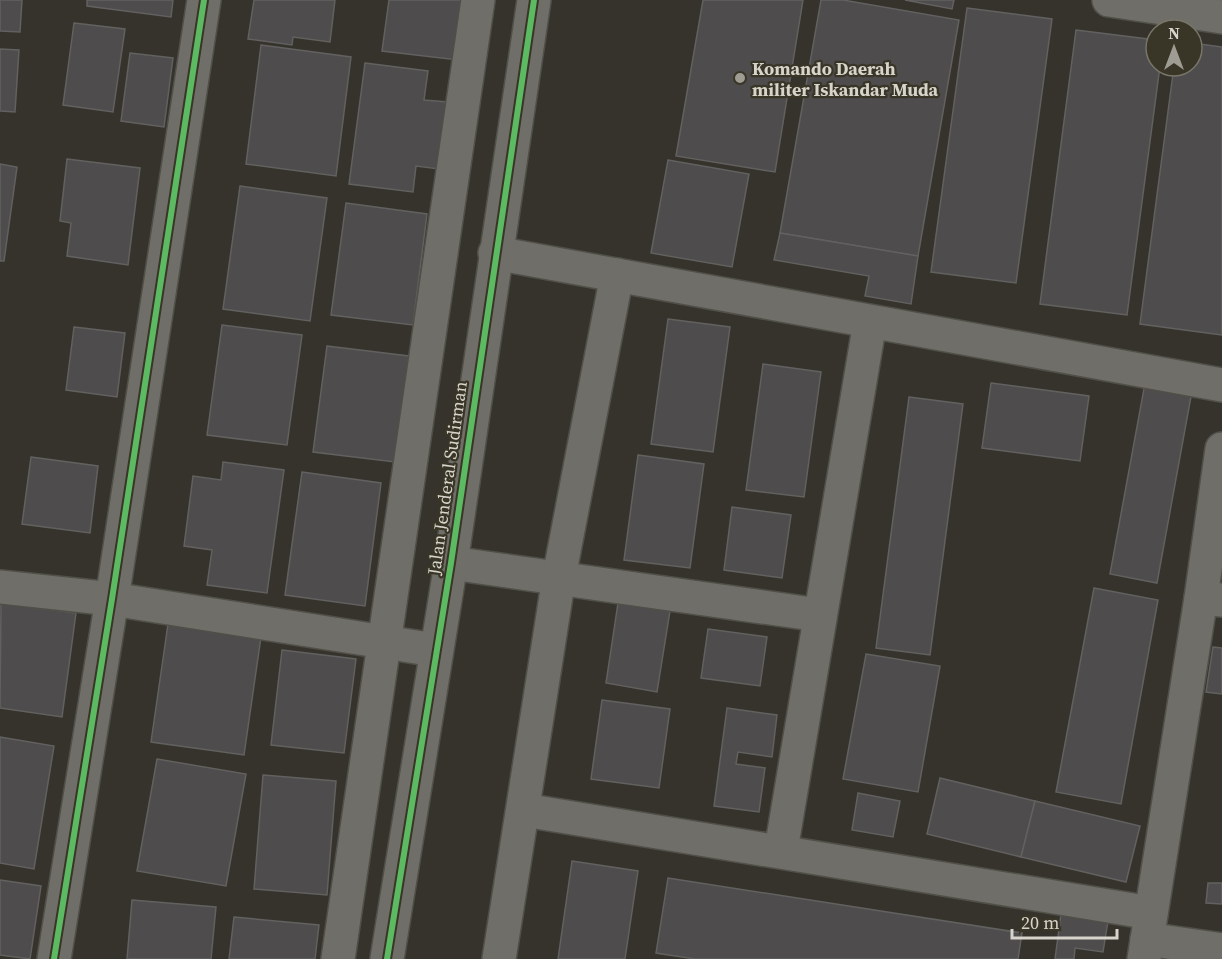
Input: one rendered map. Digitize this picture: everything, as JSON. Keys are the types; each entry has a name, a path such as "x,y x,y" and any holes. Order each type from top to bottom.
{"street":[{"path":"54,959 204,0"},
{"path":"338,959 478,0"},
{"name":"Jalan Jenderal Sudirman","path":"387,959 435,650 451,563 534,0"},
{"path":"1109,0 1222,17"},
{"path":"495,253 1222,386"},
{"path":"499,959 559,577 617,275"},
{"path":"781,850 870,322"},
{"path":"1148,937 1211,599 1222,449"},
{"path":"451,563 819,615"},
{"path":"0,587 112,599 435,650"},
{"path":"524,810 781,850 1148,937 1222,950"}],"building":[{"path":"0,0 22,0 20,32 0,31"},
{"path":"87,0 173,0 171,17 87,6"},
{"path":"254,0 335,0 330,42 293,37 292,45 248,39"},
{"path":"389,0 466,0 458,60 382,51"},
{"name":"Komando Daerah militer Iskandar Muda","path":"703,0 803,0 775,172 676,156"},
{"path":"821,0 843,0 959,20 918,256 780,233"},
{"path":"905,0 954,0 952,9"},
{"path":"967,8 1052,19 1016,283 931,272"},
{"path":"74,23 125,29 113,112 63,105"},
{"path":"1076,30 1144,38 1144,78 1158,78 1127,315 1040,304"},
{"path":"261,45 351,57 336,176 246,164"},
{"path":"1204,45 1222,47 1222,335 1140,324 1172,78 1204,78"},
{"path":"0,49 19,50 15,112 0,111"},
{"path":"130,53 173,58 164,127 121,121"},
{"path":"365,63 428,71 424,100 448,102 439,169 416,166 413,192 349,184"},
{"path":"67,159 140,168 128,265 67,256 71,223 60,221"},
{"path":"668,160 749,174 732,267 651,253"},
{"path":"0,164 17,167 4,261 0,261"},
{"path":"240,186 327,198 310,321 223,309"},
{"path":"346,203 427,214 413,325 331,315"},
{"path":"780,233 918,256 911,304 865,296 869,276 774,260"},
{"path":"668,319 730,327 713,452 651,444"},
{"path":"222,325 302,335 287,445 207,435"},
{"path":"74,327 125,333 117,397 66,390"},
{"path":"327,346 409,356 395,462 313,452"},
{"path":"763,364 821,372 804,497 746,490"},
{"path":"991,383 1089,396 1080,461 982,448"},
{"path":"1145,383 1192,391 1157,583 1110,574"},
{"path":"909,397 963,404 930,655 876,648"},
{"path":"638,455 704,464 690,568 624,560"},
{"path":"31,457 98,466 90,533 22,524"},
{"path":"223,462 284,470 267,593 207,585 212,550 184,546 193,476 221,480"},
{"path":"302,472 381,483 365,606 285,595"},
{"path":"732,507 791,515 782,578 724,570"},
{"path":"1094,588 1158,600 1121,804 1056,792"},
{"path":"1,603 76,613 62,717 0,708"},
{"path":"618,603 670,611 657,692 606,683"},
{"path":"168,624 261,637 244,755 151,742"},
{"path":"708,629 767,637 760,686 701,678"},
{"path":"1213,647 1222,648 1222,694 1206,692"},
{"path":"282,650 356,659 344,753 271,745"},
{"path":"866,654 940,666 918,792 843,779"},
{"path":"602,700 670,709 659,788 591,779"},
{"path":"727,708 777,715 772,757 738,752 736,764 765,768 759,812 714,806"},
{"path":"0,737 54,746 34,869 0,863"},
{"path":"157,759 246,774 226,886 137,871"},
{"path":"263,775 336,781 327,895 254,889"},
{"path":"940,778 1035,801 1021,857 927,834"},
{"path":"858,793 900,801 893,837 852,830"},
{"path":"1035,801 1140,826 1126,882 1021,857"},
{"path":"572,861 638,871 625,959 558,959"},
{"path":"668,878 1022,933 1018,959 695,959 656,953"},
{"path":"0,880 41,886 30,959 0,955"},
{"path":"1208,883 1222,883 1222,904 1206,903"},
{"path":"132,900 216,907 211,959 127,959"},
{"path":"1061,914 1108,921 1103,952 1075,948 1074,959 1055,959"},
{"path":"234,917 319,925 315,959 229,959"}],"cycle path":[{"path":"54,959 204,0"},
{"path":"387,959 451,563 534,0"}],"place":[{"name":"Komando Daerah militer Iskandar Muda","path":"740,78"}]}
